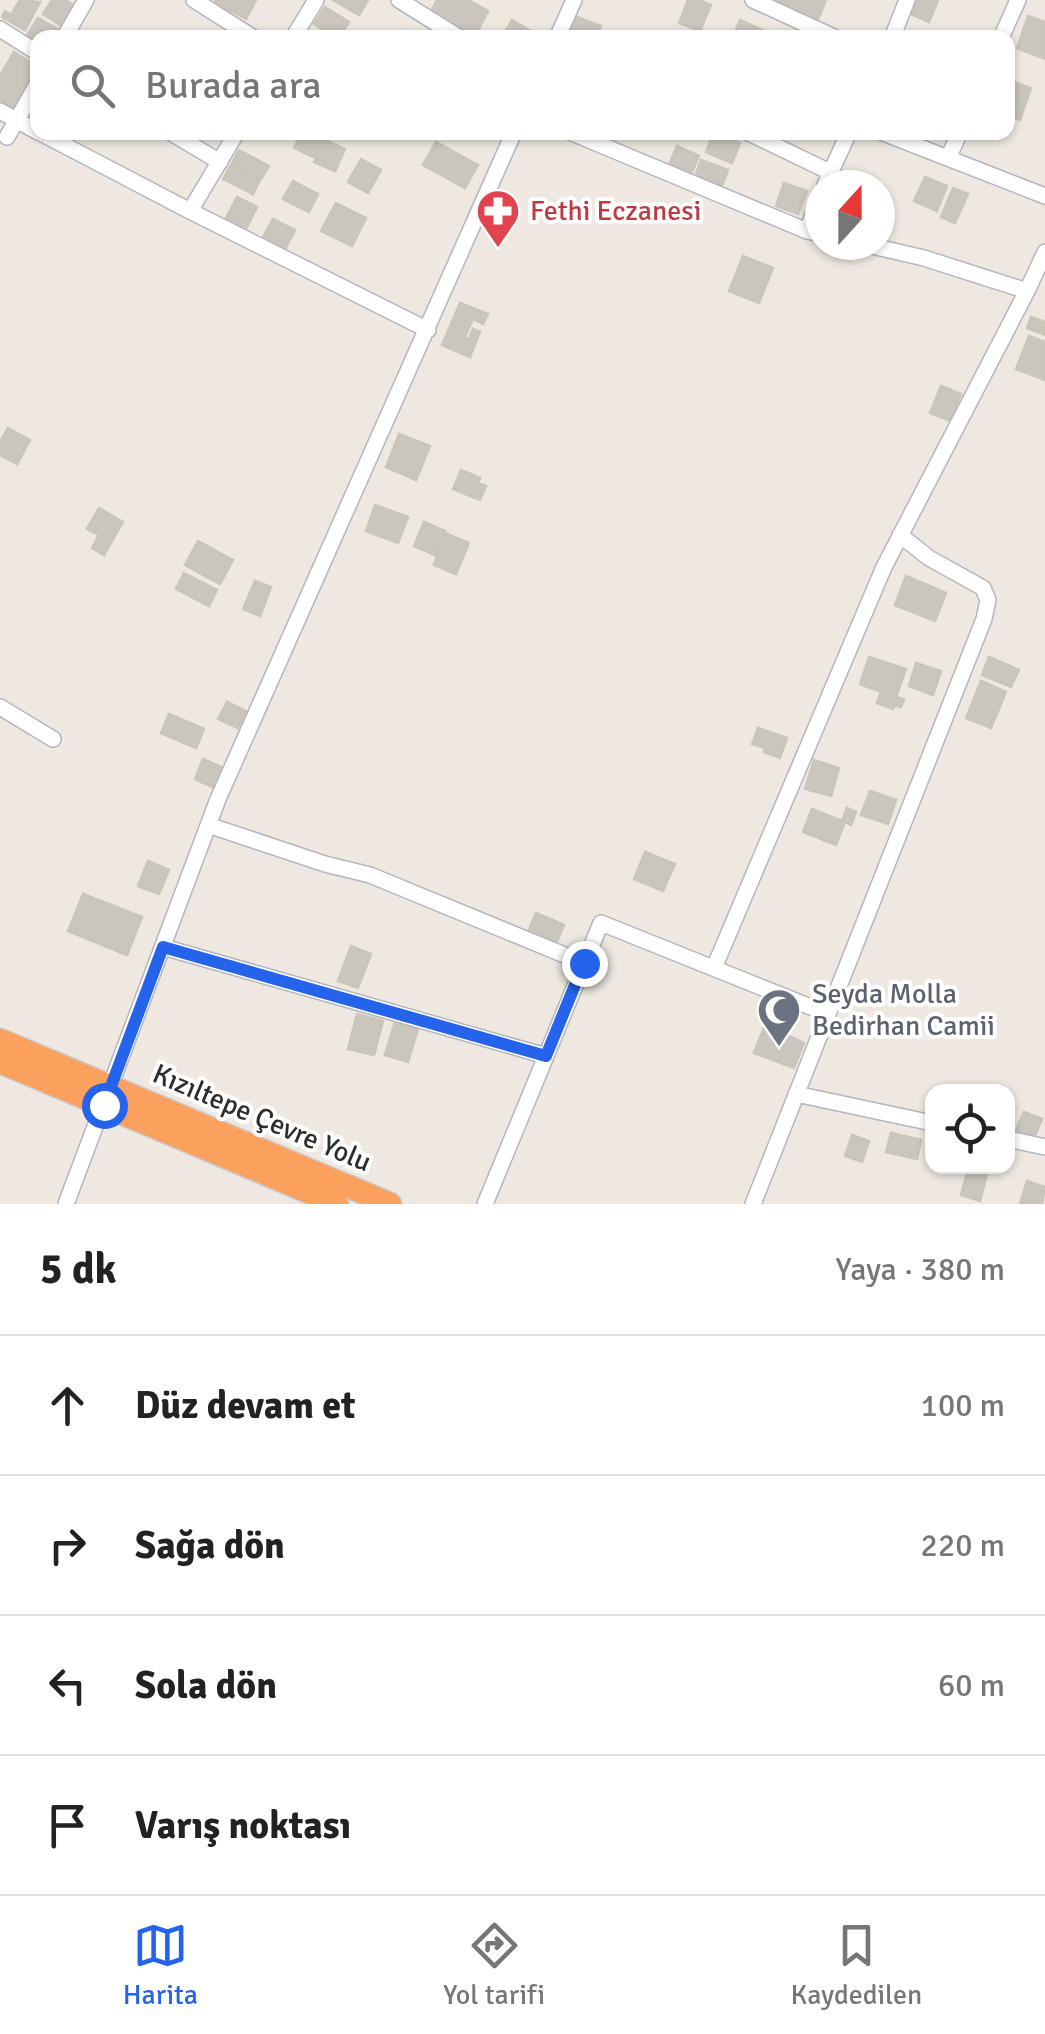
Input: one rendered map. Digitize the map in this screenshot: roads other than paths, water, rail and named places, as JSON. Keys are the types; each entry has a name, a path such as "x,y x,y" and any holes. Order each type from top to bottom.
{"highway":[{"name":"Kızıltepe Çevre Yolu","path":"0,1040 107,1096 338,1204"},
{"name":"Kızıltepe Çevre Yolu","path":"0,1062 107,1096 390,1204"}],"street":[{"path":"69,30 86,0"},
{"path":"194,0 241,30"},
{"path":"299,30 316,0"},
{"path":"399,0 447,30"},
{"path":"561,30 574,0"},
{"path":"753,0 819,30"},
{"path":"895,30 907,0"},
{"path":"1005,30 1018,0"},
{"path":"0,29 30,47"},
{"path":"7,137 30,96"},
{"path":"0,111 30,128"},
{"path":"53,140 428,330"},
{"path":"183,140 220,162"},
{"path":"190,211 232,140"},
{"path":"66,1204 218,799 511,140"},
{"path":"590,140 805,228"},
{"path":"760,140 813,170"},
{"path":"831,170 845,140"},
{"path":"902,140 1045,196"},
{"path":"948,158 956,140"},
{"path":"895,251 1027,291"},
{"path":"714,968 884,567 1045,252"},
{"path":"753,1204 984,620 988,600 983,588 900,536"},
{"path":"0,707 52,739"},
{"path":"208,825 324,864 370,875 584,963"},
{"path":"485,1204 601,923 828,1014"},
{"path":"163,947 546,1056"},
{"path":"796,1094 925,1122"},
{"path":"1015,1142 1045,1148"}],"place":[{"name":"Fethi Eczanesi","path":"498,249"},
{"name":"Seyda Molla Bedirhan Camii","path":"779,1048"}]}
